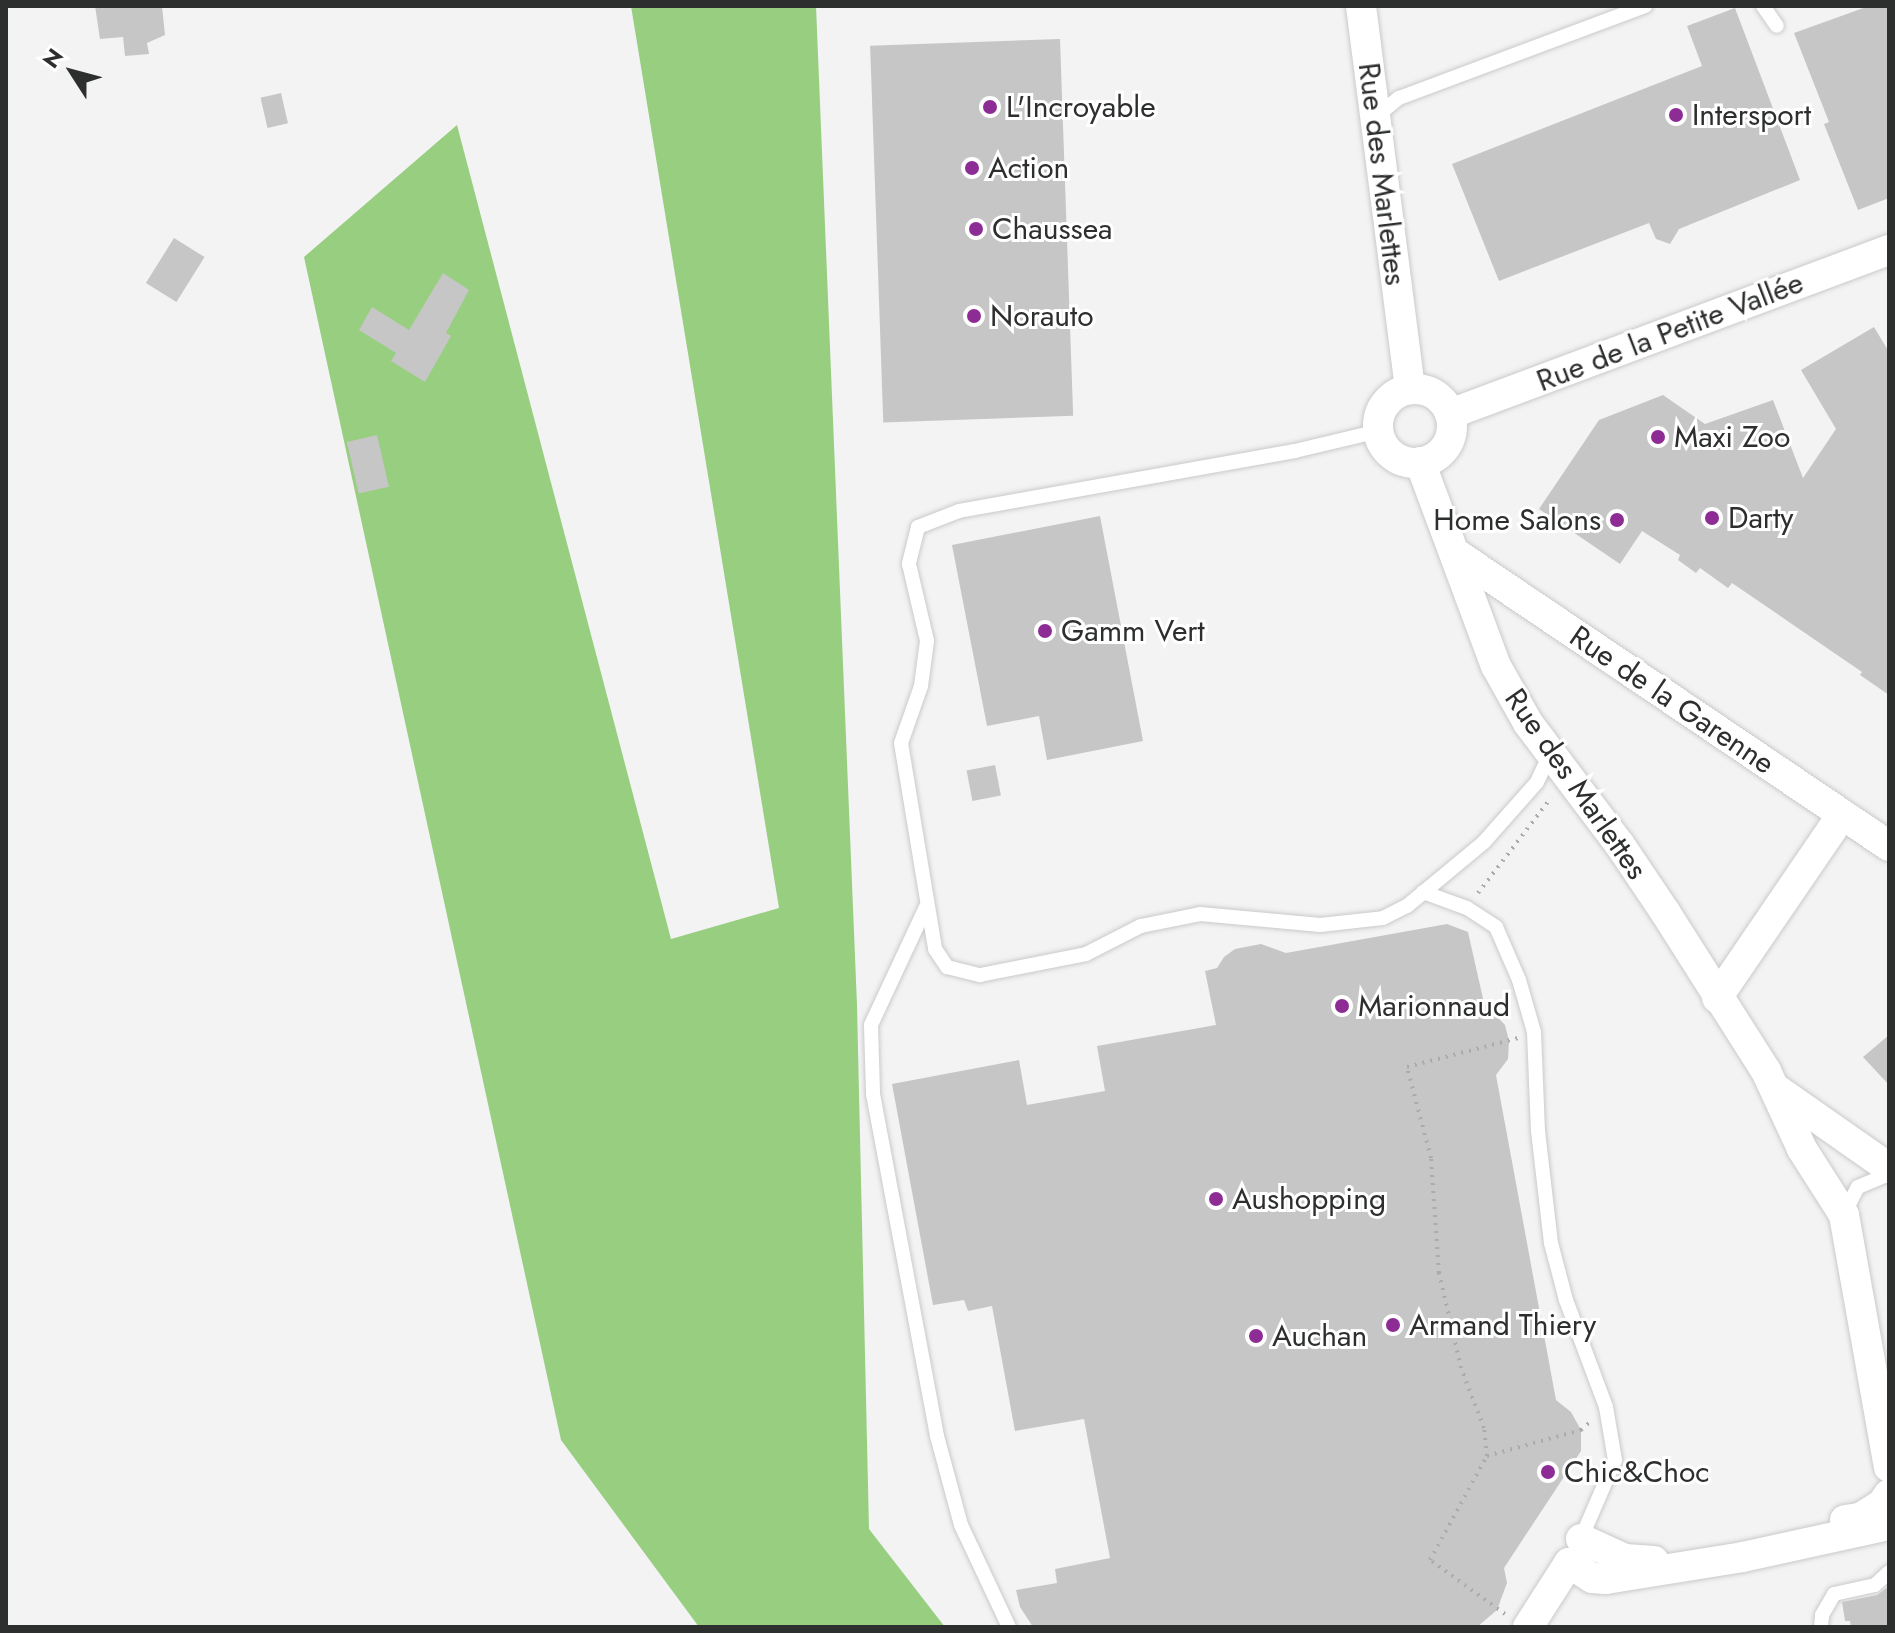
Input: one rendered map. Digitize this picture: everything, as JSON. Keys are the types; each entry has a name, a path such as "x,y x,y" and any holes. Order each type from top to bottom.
{"street":[{"name":"Rue des Marlettes","path":"1361,6 1410,389"},
{"name":"Rue de la Petite Vallée","path":"1450,414 1885,257"},
{"path":"1410,389 1435,394 1450,414 1452,427 1443,450 1420,462 1398,458 1382,442 1379,419 1390,399 1410,389"},
{"name":"Rue des Marlettes","path":"1420,462 1496,666 1558,766 1631,861 1773,1086 1802,1149 1844,1215 1847,1251 1889,1467"},
{"name":"Rue de la Garenne","path":"1455,553 1889,846"},
{"path":"1717,998 1842,815"},
{"name":"Rue des Marlettes","path":"1773,1086 1889,1171"},
{"path":"1575,1551 1656,1562 1699,1545 1860,1518 1882,1504 1889,1494"},
{"path":"1575,1551 1592,1578 1606,1579 1743,1557 1889,1525"},
{"path":"1528,1627 1575,1551"}],"lane":[{"path":"1375,118 1399,98 1645,6"},
{"path":"1763,6 1777,26"},
{"path":"1371,84 1399,98"},
{"path":"1379,431 1295,451 959,511 918,527 909,564 927,641 921,686 901,743 935,949 947,967 980,975 1086,954 1141,926 1200,914 1259,922 1320,925 1383,918 1407,906 1484,842 1537,782 1558,766"},
{"path":"1423,892 1467,908 1496,927 1519,980 1534,1032 1538,1131 1551,1243 1566,1300 1606,1407 1615,1460 1575,1551"},
{"path":"926,907 871,1025 873,1094 937,1436 961,1525 1009,1627"},
{"path":"1844,1215 1858,1187 1889,1171"},
{"path":"1821,1627 1822,1615 1834,1594 1875,1585 1889,1572"}],"path":[{"path":"1467,908 1558,766"},
{"path":"1497,1610 1430,1560 1487,1456 1484,1428 1461,1368 1439,1273 1431,1158 1407,1067 1509,1041"},
{"path":"1487,1456 1581,1430"}],"green space":[{"path":"631,6 816,6 857,1005 869,1529 945,1627 699,1627 561,1440 304,257 457,125 671,939 779,908"}],"building":[{"path":"95,6 162,6 165,35 147,43 149,54 125,56 123,37 100,39"},
{"path":"1869,6 1889,6 1889,198 1858,210 1824,124 1829,122 1794,33"},
{"name":"Intersport","path":"1735,8 1800,180 1679,229 1670,244 1656,239 1649,223 1499,281 1452,164 1702,66 1687,26"},
{"path":"1060,39 1073,416 883,422 870,46"},
{"path":"281,93 288,123 268,128 261,98"},
{"path":"174,238 205,257 176,302 146,283"},
{"path":"443,273 469,290 446,333 451,336 425,382 391,361 396,353 359,330 372,307 409,330"},
{"path":"1874,327 1889,352 1889,695 1860,675 1862,672 1732,583 1728,588 1700,568 1696,573 1678,560 1680,555 1642,531 1620,564 1539,509 1599,420 1663,395 1705,424 1773,400 1803,478 1836,429 1801,370"},
{"path":"377,435 389,487 359,494 347,442"},
{"name":"Gamm Vert","path":"1100,516 1143,741 1047,760 1039,716 987,726 952,545"},
{"path":"995,765 1001,795 972,801 967,771"},
{"name":"Aushopping","path":"1447,924 1468,932 1484,1003 1505,1025 1509,1041 1508,1059 1496,1075 1556,1400 1571,1412 1581,1430 1581,1451 1504,1568 1507,1583 1497,1610 1477,1627 1033,1627 1020,1607 1016,1590 1057,1583 1055,1569 1110,1558 1084,1419 1015,1431 992,1306 968,1311 964,1300 933,1305 892,1084 1019,1060 1027,1105 1105,1091 1097,1046 1216,1025 1205,971 1217,968 1224,957 1235,949 1261,944 1286,953"},
{"path":"1889,1035 1889,1085 1863,1057"},
{"path":"1888,1587 1889,1627 1851,1627 1850,1621 1845,1621 1842,1602 1877,1595"}],"place":[{"name":"L'Incroyable","path":"990,107"},
{"name":"Intersport","path":"1676,115"},
{"name":"Action","path":"972,168"},
{"name":"Chaussea","path":"976,229"},
{"name":"Norauto","path":"974,316"},
{"name":"Maxi Zoo","path":"1658,437"},
{"name":"Darty","path":"1712,518"},
{"name":"Home Salons","path":"1617,520"},
{"name":"Gamm Vert","path":"1045,631"},
{"name":"Marionnaud","path":"1342,1006"},
{"name":"Aushopping","path":"1216,1199"},
{"name":"Armand Thiery","path":"1393,1325"},
{"name":"Auchan","path":"1256,1336"},
{"name":"Chic&Choc","path":"1548,1472"}]}
